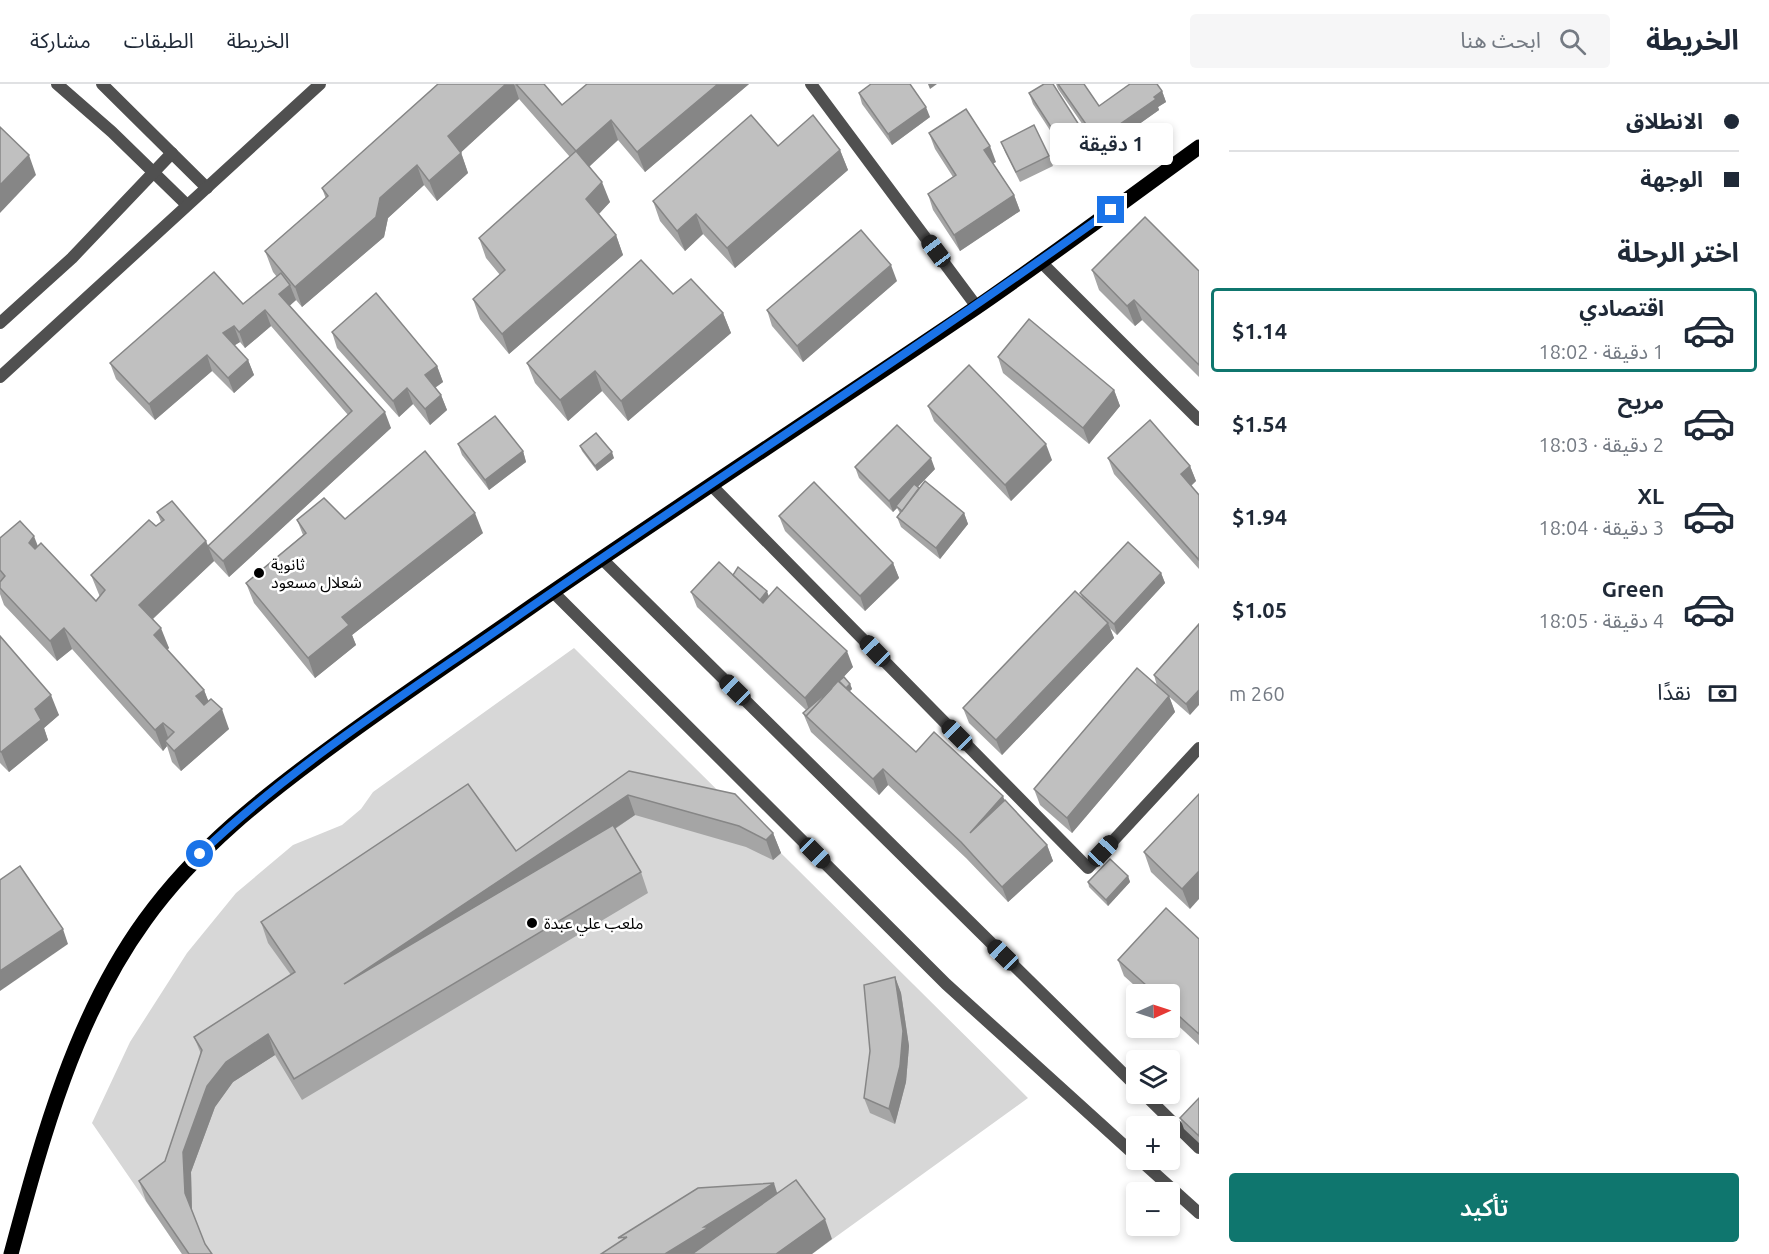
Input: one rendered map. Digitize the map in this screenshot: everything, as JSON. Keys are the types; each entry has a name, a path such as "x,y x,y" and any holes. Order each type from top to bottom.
{"main road":[{"path":"12,1254 43,1136 82,1035 109,979 143,922 186,869 230,826 289,777 601,558 977,307 1199,147"}],"street":[{"path":"57,84 112,132 187,206"},
{"path":"102,84 207,188"},
{"path":"0,377 320,84"},
{"path":"811,84 977,307"},
{"path":"0,323 72,258 172,153"},
{"path":"1040,261 1199,420"},
{"path":"711,484 1088,868 1199,748"},
{"path":"601,558 1126,1076"},
{"path":"553,592 946,984 1126,1146"},
{"path":"1154,1104 1199,1148"},
{"path":"1152,1170 1199,1213"}],"shaded area":[{"name":"ملعب علي عبدة","path":"574,648 1028,1098 812,1254 182,1254 92,1123 130,1042 187,953 236,893 293,845 342,825 361,809 373,792"}],"building":[{"path":"438,84 506,84 448,136 461,153 429,181 417,165 380,198 376,217 295,287 265,251 328,196 322,188"},
{"path":"516,84 544,84 562,105 587,84 718,84 637,152 611,120 576,151"},
{"path":"871,84 910,84 926,107 888,134 859,93"},
{"path":"1044,84 1053,84 1081,128 1060,141 1029,93"},
{"path":"1058,84 1084,84 1099,106 1130,84 1157,84 1162,91 1154,97 1156,99 1097,140"},
{"path":"966,109 990,146 984,150 1014,195 954,235 928,194 956,175 929,133"},
{"path":"751,115 778,146 813,115 840,150 727,248 696,214 677,231 653,201"},
{"path":"1034,125 1049,156 1016,172 1001,142"},
{"path":"0,127 29,155 0,185"},
{"path":"576,151 602,182 586,199 616,235 502,334 473,299 505,270 479,238"},
{"path":"1145,217 1199,271 1199,365 1134,300 1127,306 1092,270"},
{"path":"861,230 891,265 797,346 767,310"},
{"path":"641,260 673,294 691,279 723,313 621,401 595,371 560,400 527,363"},
{"path":"214,272 243,304 281,273 290,285 279,294 385,412 223,561 208,546 352,411 265,310 239,332 234,326 223,333 248,360 228,378 207,355 149,404 110,363"},
{"path":"376,293 437,366 425,375 441,395 425,409 407,388 393,401 332,332"},
{"path":"1029,319 1114,390 1083,428 998,357"},
{"path":"969,365 1046,444 1005,485 928,406"},
{"path":"495,416 523,451 485,480 458,444"},
{"path":"1150,420 1190,466 1181,474 1199,495 1199,560 1108,458"},
{"path":"897,425 931,458 889,501 855,467"},
{"path":"596,433 612,452 595,466 580,446"},
{"path":"425,451 475,513 342,617 349,625 308,658 246,583 306,533 297,520 324,498 345,519"},
{"path":"925,481 964,513 936,548 897,517"},
{"path":"814,482 893,563 860,596 779,516"},
{"path":"914,484 919,488 902,511 896,506"},
{"path":"172,501 206,541 139,605 161,628 154,635 204,690 196,696 204,705 211,699 222,709 174,751 165,741 174,732 163,723 155,730 64,628 50,641 0,588 0,582 5,576 0,570 0,538 20,521 34,536 29,543 35,549 41,543 96,601 105,590 91,575 149,520 156,526 164,520 157,512"},
{"path":"1128,542 1161,573 1114,624 1080,593"},
{"path":"719,562 763,603 777,587 847,651 805,698 691,592"},
{"path":"738,567 767,591 760,600 733,575"},
{"path":"1075,591 1108,623 996,740 963,708"},
{"path":"1199,624 1199,690 1186,704 1154,675"},
{"path":"0,636 51,695 35,709 41,720 1,752 0,751"},
{"path":"1137,668 1169,696 1067,818 1034,789"},
{"path":"844,677 850,684 846,688 839,681"},
{"path":"838,681 916,752 934,732 1003,796 970,833 1005,800 1047,845 1002,887 961,842 883,769 873,779 806,716"},
{"path":"832,688 806,716 803,713"},
{"path":"629,771 735,794 773,833 766,840 739,826 628,795 344,984 613,825 641,872 294,1079 268,1034 226,1062 207,1086 183,1152 185,1193 205,1244 212,1254 189,1254 139,1181 165,1161 202,1050 194,1037 295,972 261,922 468,784 516,851"},
{"path":"1199,794 1199,871 1182,889 1144,852"},
{"path":"1110,859 1128,876 1106,900 1088,882"},
{"path":"20,866 63,929 0,971 0,880"},
{"path":"1166,908 1199,939 1199,1034 1180,1017 1180,984 1145,984 1118,960"},
{"path":"895,977 903,1031 900,1066 889,1109 864,1098 870,1051 864,985"},
{"path":"1199,1098 1199,1136 1180,1118"},
{"path":"796,1180 825,1219 776,1254 692,1254"},
{"path":"774,1183 665,1254 601,1254 627,1237 618,1238 698,1188"}],"place":[{"name":"ثانوية شعلال مسعود","path":"259,573"},
{"name":"ملعب علي عبدة","path":"532,923"}],"route":[{"path":"200,854 289,777 370,718 601,558 977,307 1111,210"}]}
